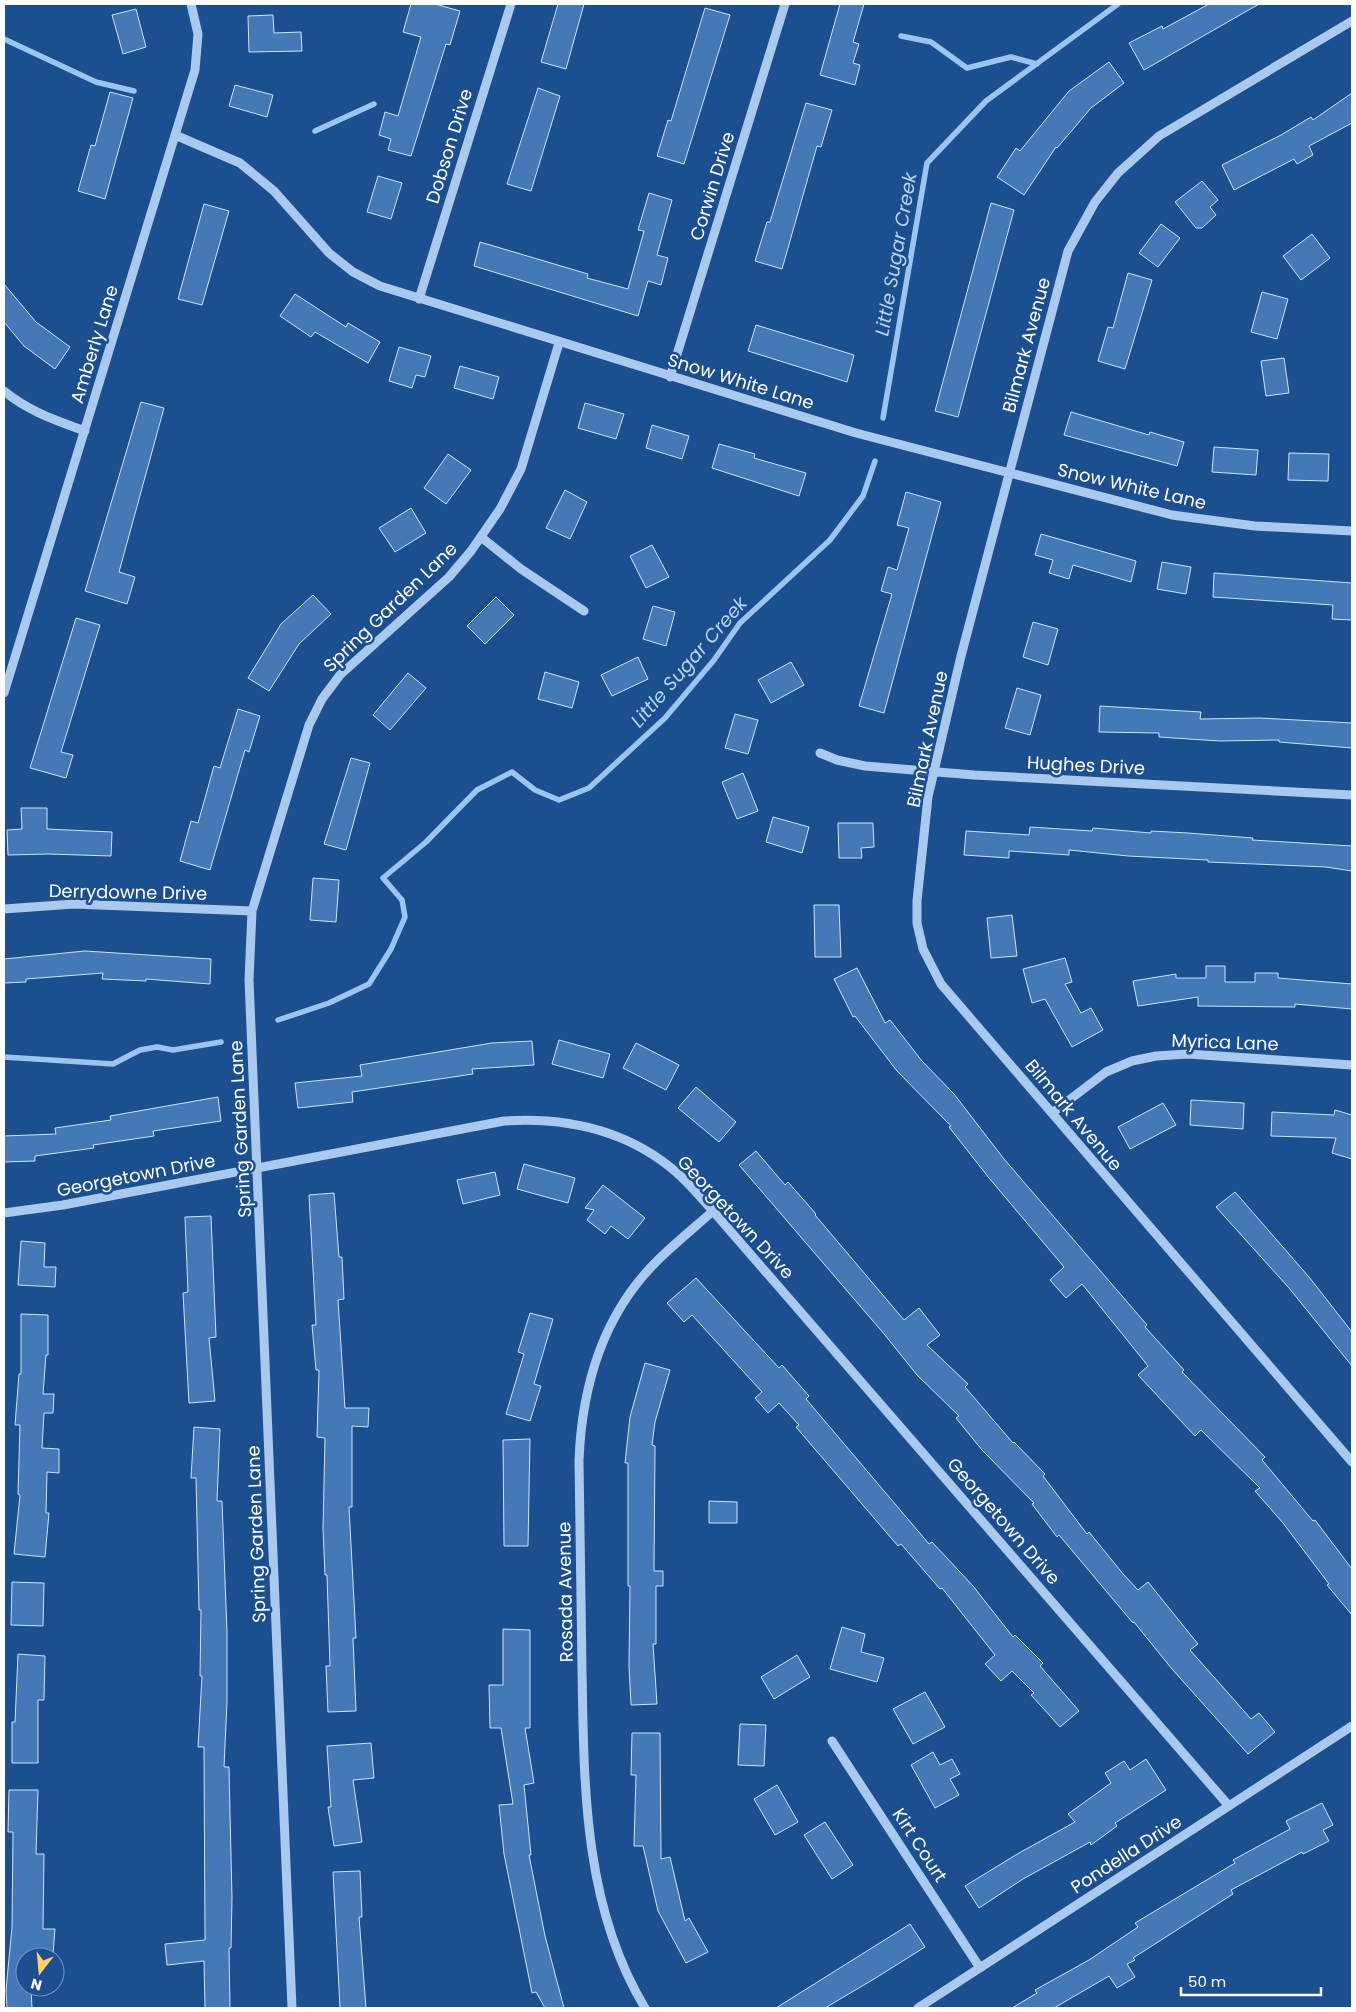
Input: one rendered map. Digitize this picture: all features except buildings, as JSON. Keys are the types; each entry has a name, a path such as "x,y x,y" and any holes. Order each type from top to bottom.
{"street":[{"name":"Amberly Lane","path":"4,692 195,70 198,34 190,4"},
{"name":"Dobson Drive","path":"419,299 510,4"},
{"name":"Corwin Drive","path":"670,377 785,4"},
{"name":"Bilmark Avenue","path":"1352,21 1159,136 1118,173 1095,202 1068,251 961,656 928,798 917,901 917,923 923,949 941,984 1352,1462"},
{"name":"Snow White Lane","path":"175,135 228,156 263,180 329,253 353,272 380,286 856,433 1172,514 1255,526 1352,531"},
{"name":"Spring Garden Lane","path":"292,2008 249,980 252,911 309,725 322,699 340,675 449,577 481,537 500,509 521,469 559,342"},
{"path":"4,391 40,415 85,431"},
{"path":"481,537 522,569 584,611"},
{"name":"Hughes Drive","path":"820,753 837,760 864,766 1352,795"},
{"name":"Derrydowne Drive","path":"4,909 74,904 252,911"},
{"name":"Myrica Lane","path":"1052,1113 1106,1072 1132,1061 1156,1056 1188,1054 1352,1064"},
{"name":"Georgetown Drive","path":"4,1213 63,1205 258,1169 504,1120 538,1118 587,1125 619,1136 648,1152 677,1172 713,1211 1229,1806"},
{"name":"Rosada Avenue","path":"645,2008 618,1950 602,1902 588,1832 584,1778 579,1460 581,1422 593,1366 608,1331 633,1290 656,1263 713,1211"},
{"name":"Pondella Drive","path":"918,2008 1352,1726"},
{"name":"Kirt Court","path":"832,1741 980,1968"}],"waterway":[{"name":"Little Sugar Creek","path":"883,418 927,163 986,101 1118,4"},
{"path":"901,36 931,42 967,68 1011,57 1037,64"},
{"path":"4,39 96,82 134,91"},
{"path":"315,131 374,104"},
{"name":"Little Sugar Creek","path":"278,1020 329,1003 369,984 391,949 405,917 402,900 383,878 426,842 477,790 512,772 535,790 559,800 589,788 665,718 714,660 740,623 830,540 863,496 875,461"},
{"name":"Little Sugar Creek","path":"4,1057 113,1064 140,1050 157,1047 173,1050 221,1042"}]}
